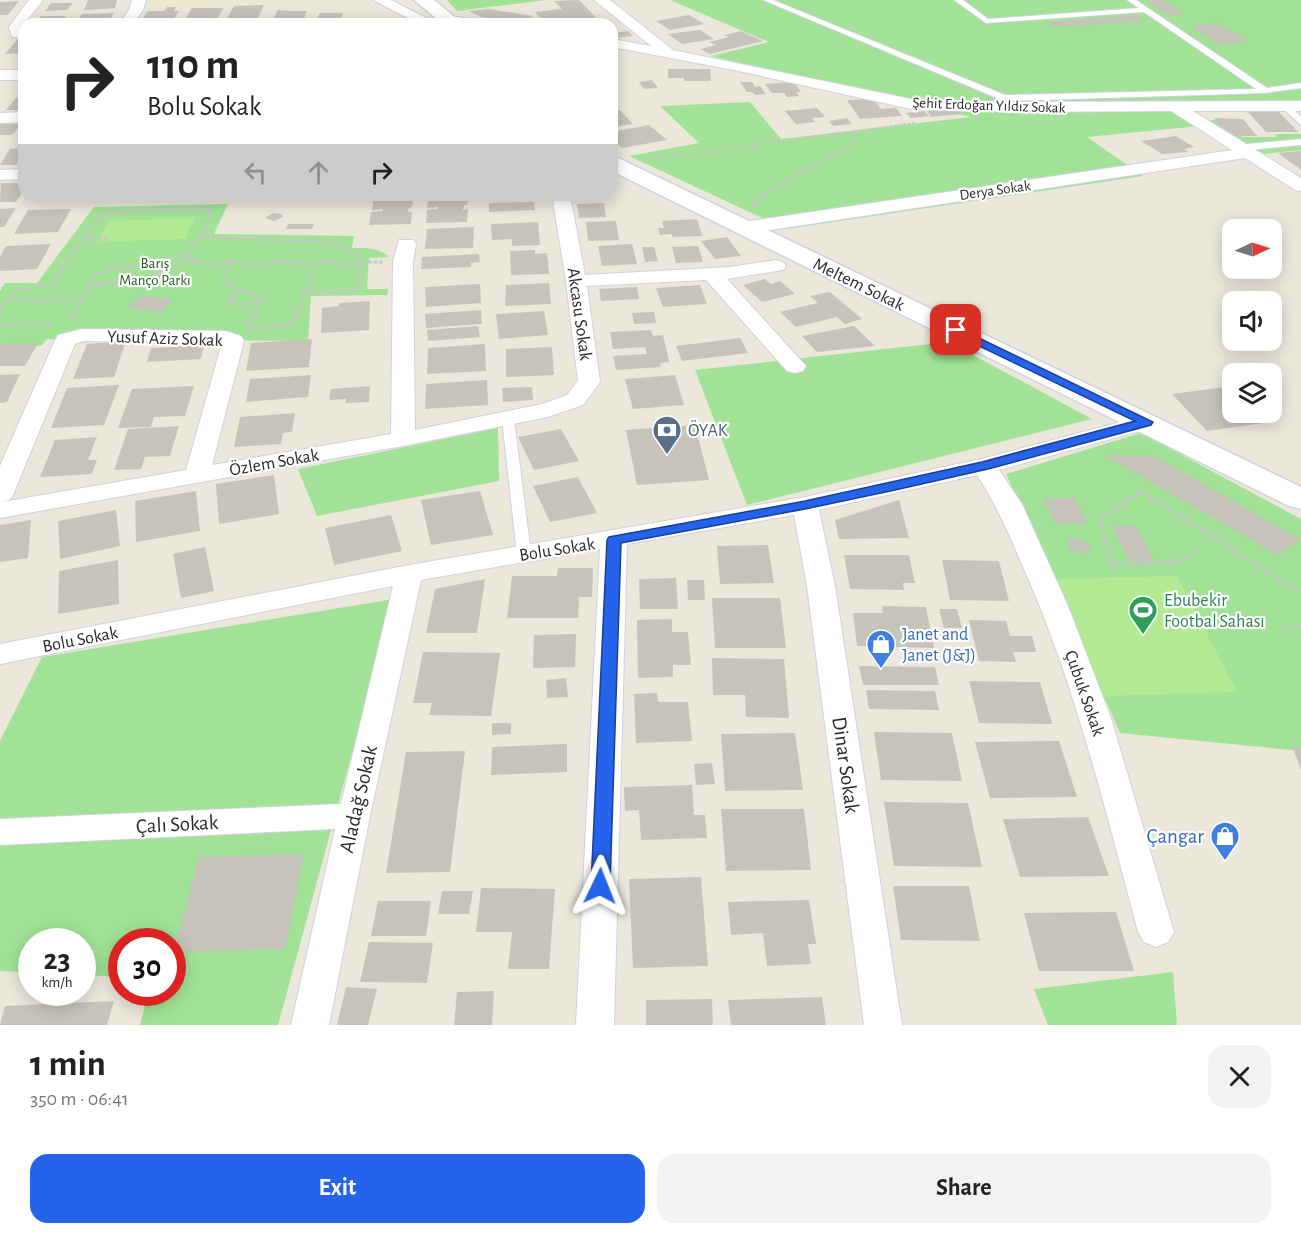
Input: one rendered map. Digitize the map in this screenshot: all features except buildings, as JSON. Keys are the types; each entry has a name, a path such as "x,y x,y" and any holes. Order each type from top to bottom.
{"main road":[{"name":"Meltem Sokak","path":"618,167 753,226 1301,499"}],"street":[{"path":"23,18 36,0"},
{"path":"130,18 139,0"},
{"path":"380,0 420,18"},
{"path":"600,0 669,52"},
{"path":"438,10 462,18"},
{"path":"0,20 18,19"},
{"name":"Şehit Erdoğan Yıldız Sokak","path":"618,45 669,52 911,104 1010,107 1301,106"},
{"path":"0,75 18,75"},
{"path":"1176,107 1301,186"},
{"path":"0,118 18,117"},
{"name":"Derya Sokak","path":"753,226 1241,150"},
{"path":"0,175 18,174"},
{"name":"Akcasu Sokak","path":"548,410 575,399 589,382 576,281 562,201"},
{"path":"403,439 406,243"},
{"path":"576,281 712,275 776,266"},
{"path":"712,275 795,366"},
{"path":"0,495 65,330"},
{"name":"Yusuf Aziz Sokak","path":"65,330 82,335 225,337 233,341 197,476"},
{"name":"Özlem Sokak","path":"0,510 403,439 548,410"},
{"name":"Bolu Sokak","path":"0,654 409,574 805,505 984,466 1147,422"},
{"name":"Çubuk Sokak","path":"984,466 1009,504 1054,606 1096,718 1156,932"},
{"name":"Dinar Sokak","path":"805,505 821,586 883,1025"},
{"path":"595,1025 614,540"},
{"name":"Aladağ Sokak","path":"310,1025 354,816 409,574"},
{"name":"Çalı Sokak","path":"0,832 354,816"}],"lane":[{"path":"767,0 784,3 1004,98 1265,91 1294,88 1301,85"},
{"path":"958,0 986,21 1147,10"},
{"path":"1131,0 1265,91"},
{"path":"1285,106 1301,122"},
{"path":"1241,150 1301,142"},
{"path":"508,419 524,554"}],"path":[{"path":"618,167 714,149 916,123"},
{"path":"753,226 754,202 812,165 847,150 856,131"},
{"path":"0,310 14,292 51,284 98,218 107,213 201,208 212,213 188,254 95,274 65,330 0,325"},
{"path":"200,237 324,242 332,244 340,251 358,254 360,289 307,293"},
{"path":"84,240 109,239"},
{"path":"188,254 197,263 360,263"},
{"path":"89,286 148,277 193,259"},
{"path":"232,263 223,281 240,292"},
{"path":"240,327 287,325 296,317 303,297 307,293 314,263"},
{"path":"245,290 261,299 247,305 237,306 227,299 245,290"},
{"path":"247,327 261,299"},
{"path":"7,300 82,300"},
{"path":"1198,550 1181,561 1111,565 1101,520 1124,502 1142,492 1301,593"},
{"path":"1282,631 1301,624"}],"shaded area":[{"path":"152,0 259,0 149,8"}],"green space":[{"path":"447,0 547,0 457,11"},
{"path":"670,0 1301,0 1301,103 1168,105 1199,126 1087,137 1143,176 786,229 629,156 699,143 660,106 750,102 781,139 971,117 711,56 769,42"},
{"path":"1199,120 1229,120 1242,137 1301,134 1301,150 1254,155"},
{"name":"Barış Manço Parkı","path":"228,204 214,234 354,236 352,248 376,250 389,257 369,258 367,289 388,289 387,295 311,296 308,341 47,339 41,346 0,346 0,291 5,283 37,283 94,207"},
{"path":"194,218 186,239 98,242 109,221"},
{"path":"949,342 1092,419 747,505 695,370"},
{"path":"498,428 499,481 317,516 298,469"},
{"path":"1141,433 1301,519 1301,751 1120,733 1006,474"},
{"name":"Ebubekir Footbal Sahası","path":"1177,576 1237,692 1104,696 1056,579"},
{"path":"394,599 278,1025 140,1025 145,1006 186,1006 186,928 108,928 108,976 96,976 96,928 18,928 18,972 0,971 0,741 42,657"},
{"path":"1173,972 1177,1025 1048,1025 1034,989"}],"place":[{"name":"ÖYAK","path":"667,456"},
{"name":"Ebubekir Footbal Sahası","path":"1143,636"},
{"name":"Janet and Janet (J&J)","path":"881,670"},
{"name":"Çangar","path":"1225,862"}],"route":[{"path":"600,886 614,540 895,486 984,466 1147,422 956,330"}]}
